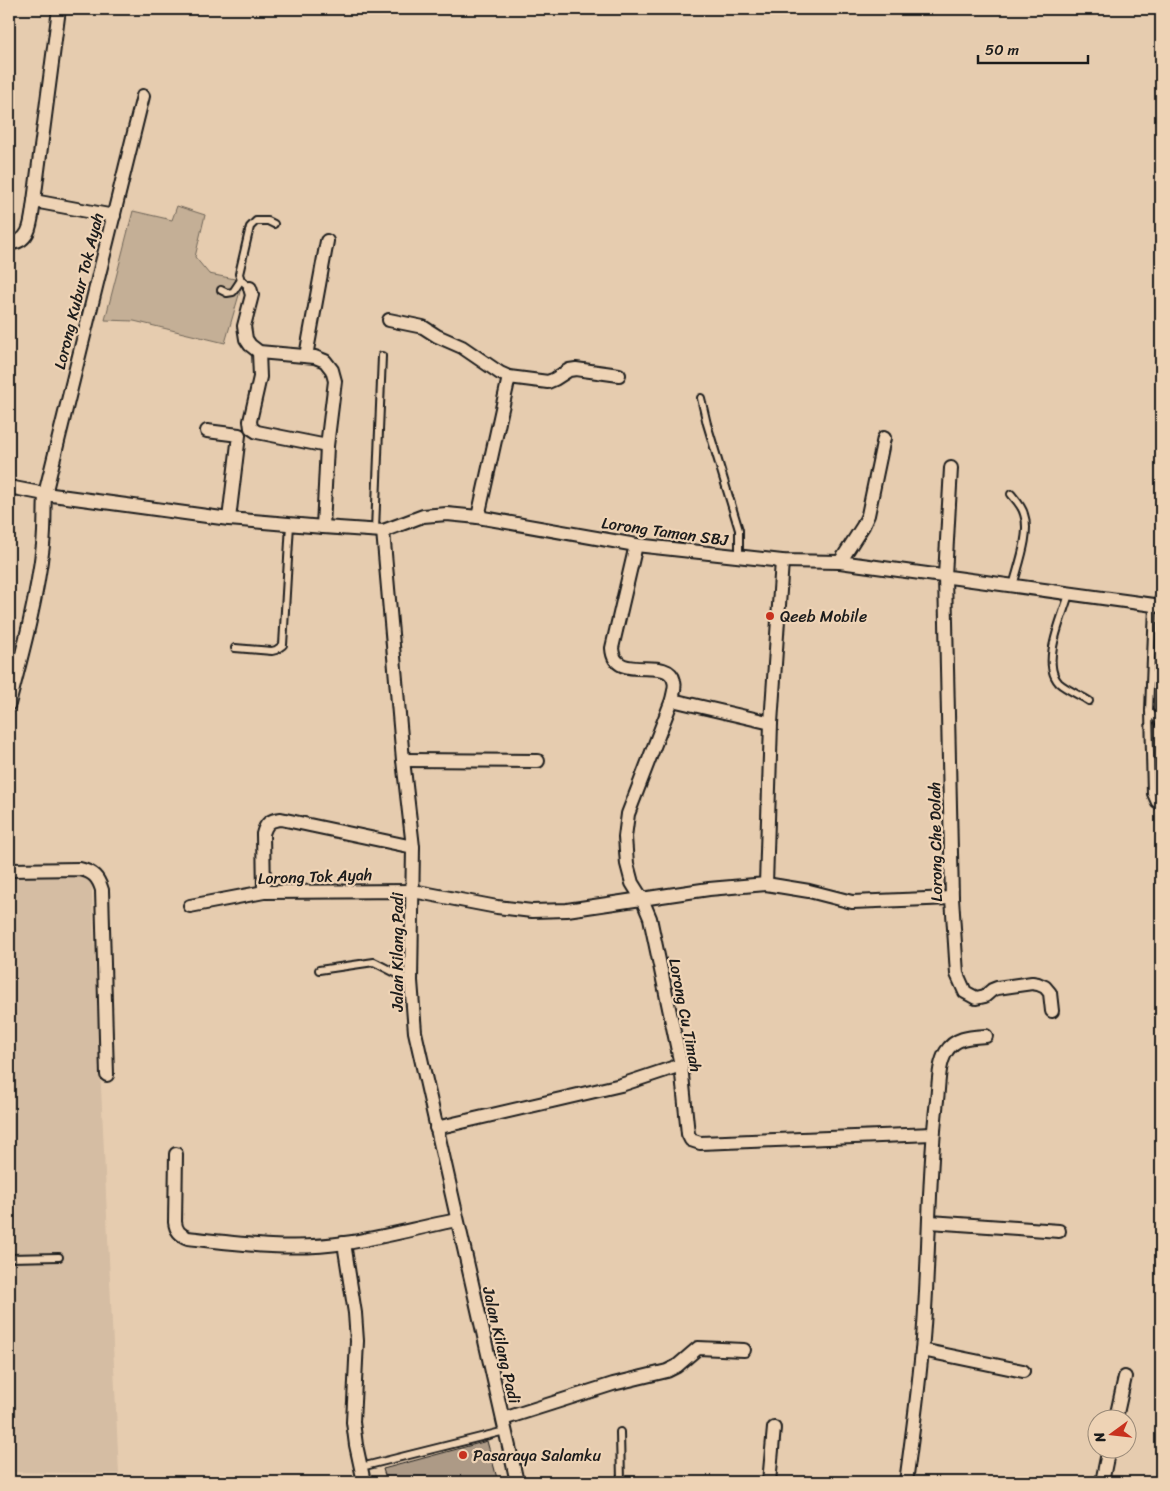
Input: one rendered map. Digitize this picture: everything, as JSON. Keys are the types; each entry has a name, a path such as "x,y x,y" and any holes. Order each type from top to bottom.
{"street":[{"path":"9,243 18,243 25,238 28,231 34,201 59,9"},
{"name":"Lorong Kubur Tok Ayah","path":"9,704 12,681 28,630 44,543 45,494 143,96"},
{"path":"34,201 114,216"},
{"path":"306,356 327,241"},
{"path":"246,284 252,295 244,326 244,331 250,345 259,352 315,357 325,361 332,370 334,381 327,446 323,527"},
{"path":"389,320 423,327 437,336 462,347 509,377 548,382 569,370 576,369 619,375"},
{"path":"259,352 260,377 250,420 251,428 256,432 327,446"},
{"path":"478,517 509,377"},
{"path":"207,431 240,435 229,519"},
{"path":"840,562 868,515 884,438"},
{"name":"Lorong Che Dolah","path":"951,468 945,576 952,898 957,974 965,992 970,996 981,998 994,988 1035,983 1045,987 1050,993 1052,1011"},
{"path":"9,487 45,494 229,519 379,530"},
{"name":"Lorong Taman SBJ","path":"379,530 423,516 447,514 478,517 636,544 782,561 840,562 1157,606"},
{"name":"Jalan Kilang Padi","path":"379,530 413,847 410,981 415,1032 517,1482"},
{"path":"636,544 612,648 612,656 624,666 663,670 670,673 675,682 672,700 771,723"},
{"path":"766,884 771,723 782,561"},
{"name":"Lorong Cu Timah","path":"672,700 628,814 625,837 627,864 632,883 642,899 650,918 681,1065 688,1134 692,1140 700,1143 933,1134"},
{"path":"403,760 538,761"},
{"path":"264,892 262,834 265,825 272,820 281,819 413,847"},
{"path":"9,870 80,869 91,872 99,879 102,890 107,1075"},
{"path":"413,890 497,907 532,911 567,910 709,889 766,884 809,891 852,902 952,898"},
{"name":"Lorong Tok Ayah","path":"190,906 264,892 413,890"},
{"path":"906,1482 922,1350 933,1134 941,1065 946,1052 955,1042 969,1037 986,1036"},
{"path":"436,1128 620,1085 681,1065"},
{"path":"176,1154 174,1222 176,1230 188,1238 251,1245 344,1244 457,1220"},
{"path":"930,1222 1059,1232"},
{"path":"344,1244 355,1313 357,1342 353,1422 364,1482"},
{"path":"504,1425 613,1384 667,1371 677,1366 698,1348 744,1350"},
{"path":"922,1350 1023,1371"},
{"path":"1118,1408 1125,1377"},
{"path":"769,1482 774,1428"},
{"path":"1102,1482 1107,1458"}],"lane":[{"path":"221,290 227,293 232,292 246,284 239,269 250,227 256,221 268,221 274,224"},
{"path":"379,530 382,356"},
{"path":"702,398 707,424 739,530 739,557"},
{"path":"1011,494 1021,505 1025,515 1026,528 1013,586"},
{"path":"235,648 272,651 282,645 290,524"},
{"path":"1069,594 1051,654 1051,665 1059,683 1089,701"},
{"path":"1157,606 1149,711 1152,794 1155,803 1161,807"},
{"path":"1149,711 1161,724"},
{"path":"319,970 374,962 410,981"},
{"path":"9,1258 59,1257"},
{"path":"361,1467 504,1425"},
{"path":"620,1432 621,1482"}],"shaded area":[{"path":"177,206 205,215 195,257 209,274 235,279 241,288 225,343 134,321 105,320 133,211 172,220"},
{"path":"91,872 119,1474 9,1472 9,876"}],"building":[{"name":"Pasaraya Salamku","path":"487,1441 498,1482 387,1482 383,1469"}],"place":[{"name":"Qeeb Mobile","path":"770,616"},
{"name":"Pasaraya Salamku","path":"463,1455"}]}
